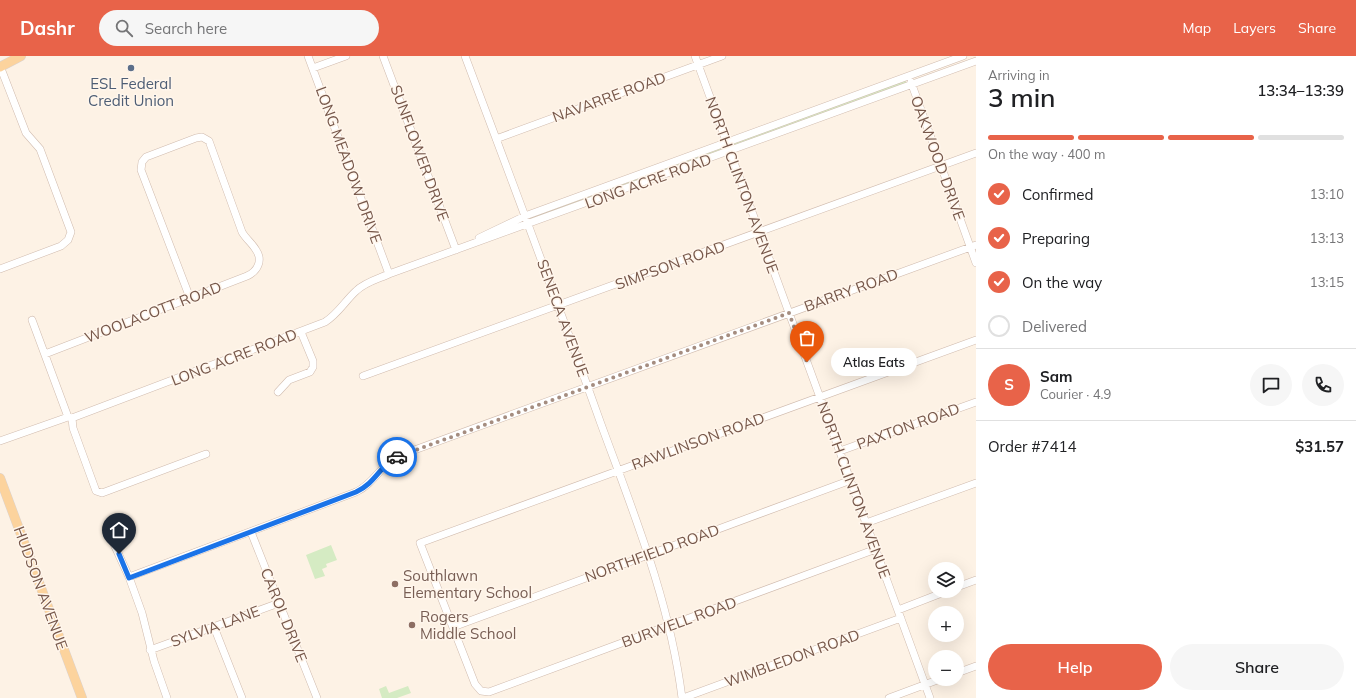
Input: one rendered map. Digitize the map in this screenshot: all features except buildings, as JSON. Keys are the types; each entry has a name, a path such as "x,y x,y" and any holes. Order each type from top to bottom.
{"main road":[{"path":"0,66 21,56"},
{"name":"HUDSON AVENUE","path":"0,478 82,698"}],"street":[{"name":"LONG MEADOW DRIVE","path":"308,56 390,274"},
{"path":"313,68 346,56"},
{"name":"SUNFLOWER DRIVE","path":"383,56 456,250"},
{"name":"NORTH CLINTON AVENUE","path":"695,56 930,698"},
{"name":"NAVARRE ROAD","path":"496,139 722,56"},
{"name":"LONG ACRE ROAD","path":"0,441 70,417 325,322 331,318 364,284 456,250 527,220 727,142 963,56"},
{"name":"SENECA AVENUE","path":"468,57 496,139 527,220 648,554 669,625 682,698"},
{"name":"LONG ACRE ROAD","path":"527,220 730,151 976,61"},
{"path":"0,66 26,133 40,149 71,232 68,240 61,246 0,269"},
{"name":"OAKWOOD DRIVE","path":"908,76 941,166 973,246 976,262"},
{"name":"WOOLACOTT ROAD","path":"44,354 190,298 247,276 255,272 258,266 258,253 245,238 242,232 209,140 202,137 146,157 142,162 142,170 190,298"},
{"name":"SIMPSON ROAD","path":"363,376 976,153"},
{"name":"BARRY ROAD","path":"129,578 361,489 375,478 389,461 398,456 973,246"},
{"path":"32,320 44,354 70,417 96,491 102,493 206,454"},
{"path":"278,392 289,380 310,372 313,367 313,362 301,332"},
{"name":"RAWLINSON ROAD","path":"453,627 420,543 976,340"},
{"name":"PAXTON ROAD","path":"840,451 976,402"},
{"name":"NORTHFIELD ROAD","path":"453,627 851,480"},
{"path":"866,523 976,483"},
{"name":"CAROL DRIVE","path":"251,532 316,698"},
{"path":"113,542 142,613 150,650 167,698"},
{"name":"BURWELL ROAD","path":"453,627 476,684 481,692 489,692 876,549"},
{"path":"964,584 976,580"},
{"path":"898,610 929,598"},
{"name":"SYLVIA LANE","path":"150,650 279,603"},
{"name":"WIMBLEDON ROAD","path":"682,698 901,618"},
{"path":"214,627 242,698"},
{"path":"964,670 976,666"},
{"path":"889,698 928,684"}],"green space":[{"path":"905,80 907,83 733,146 734,143"},
{"path":"723,147 725,149 531,219 530,218"},
{"path":"331,545 337,560 326,564 327,567 322,569 325,576 315,579 306,555"},
{"path":"386,686 389,693 408,686 411,693 397,698 382,698 379,689"}],"way so far":[{"path":"397,457 789,313 807,362"}],"place":[{"name":"ESL Federal Credit Union","path":"131,68"},
{"name":"Atlas Eats","path":"807,362"},
{"name":"Southlawn Elementary School","path":"395,584"},
{"name":"Rogers Middle School","path":"412,625"}],"route":[{"path":"119,554 129,578 356,492 370,484 389,461 397,457"}]}
